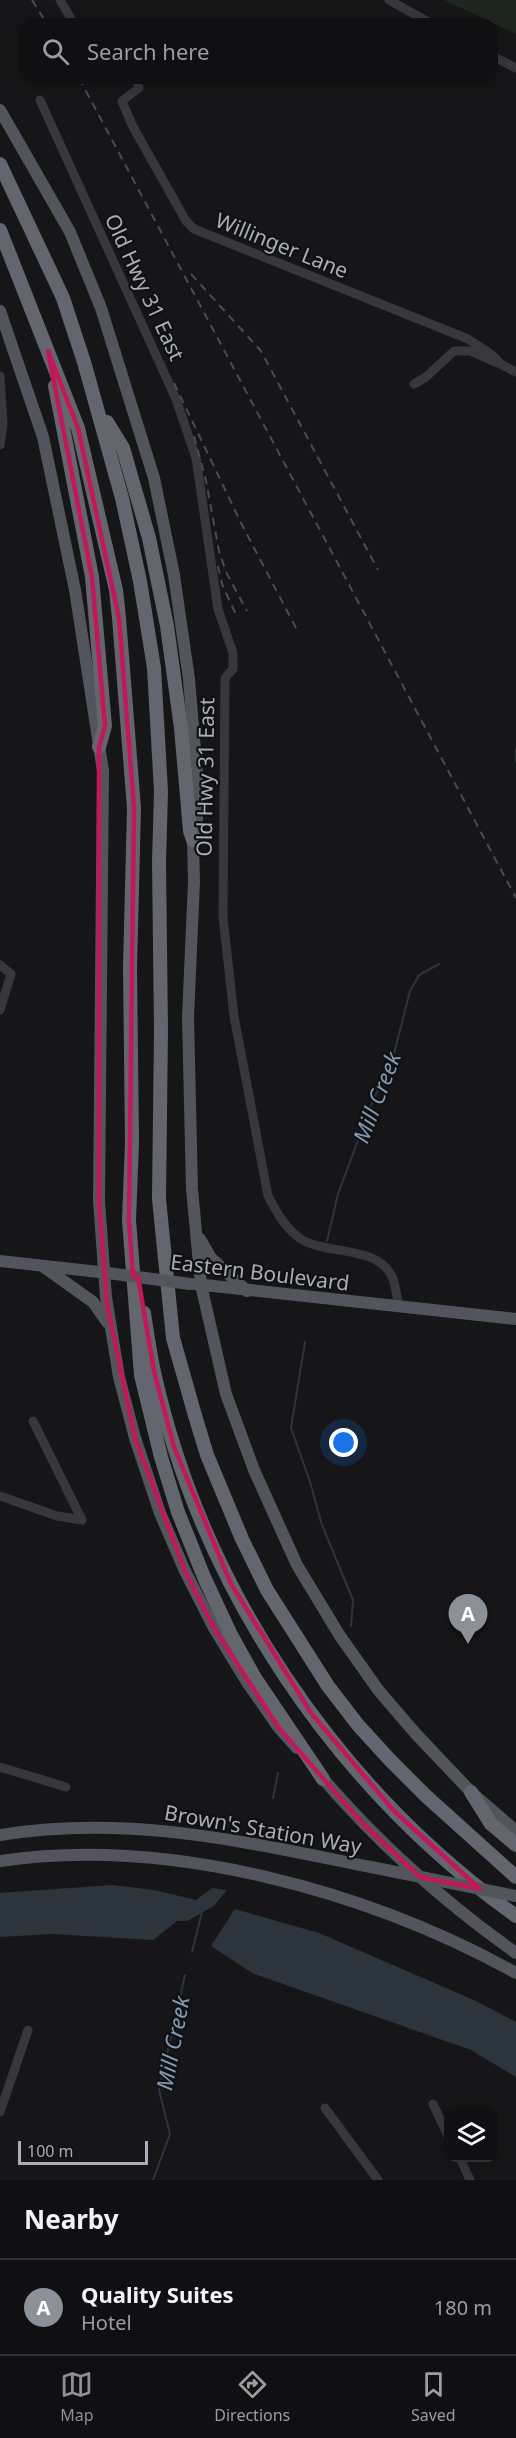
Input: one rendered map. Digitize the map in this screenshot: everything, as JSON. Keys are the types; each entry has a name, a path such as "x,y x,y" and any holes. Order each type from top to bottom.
{"highway":[{"path":"0,164 63,298 99,410 122,498 140,581 154,668 160,792 159,1199 173,1338 194,1412 207,1455 242,1539 267,1590 328,1686 358,1725 390,1760 426,1796 516,1876"},
{"path":"0,230 78,428 116,590 126,687 134,808 130,967 132,1143 129,1220 141,1375 161,1457 178,1512 204,1577 230,1633 255,1678 323,1779"},
{"path":"48,351 92,577 105,726 99,747"},
{"path":"99,410 123,448 149,537 167,626 182,728 190,831 193,840"},
{"path":"129,1220 154,1371 174,1447 200,1519 231,1584 262,1640 311,1713 359,1773 394,1811 484,1893 516,1916"},
{"path":"471,1792 491,1824 516,1845"}],"main road":[{"path":"0,110 70,232 101,308 154,478 174,575 189,679 197,785 197,831 193,840 194,882 188,1017 196,1284 226,1394 254,1470 297,1565 340,1636 379,1691 471,1792 516,1832"},
{"path":"0,311 43,437 75,590 103,771 99,1201 111,1329 119,1377 135,1438 160,1513 185,1571 214,1628 279,1728 363,1824 431,1887 516,1953"},
{"path":"196,1232 211,1258 247,1291"},
{"name":"Eastern Boulevard","path":"0,1261 247,1291 516,1319"},
{"path":"43,1266 93,1302 111,1329"},
{"name":"Brown's Station Way","path":"0,1835 66,1827 160,1829 223,1838 516,1896"},
{"path":"0,1861 68,1855 135,1856 187,1862 257,1876 325,1894 383,1913 495,1961 516,1973"}],"street":[{"path":"60,0 70,18"},
{"path":"389,0 421,18"},
{"path":"498,59 516,68"},
{"name":"Willinger Lane","path":"138,84 139,88 122,101 132,124 186,221 194,229 468,339 491,354 502,365 516,372"},
{"name":"Old Hwy 31 East","path":"40,100 176,399 196,458 218,609 233,653 233,669 225,678 221,878 223,916 234,1016 268,1196 278,1215 299,1238 333,1251 365,1255 383,1266 393,1278 399,1307"},
{"path":"414,384 436,369 454,351 470,351 502,365"},
{"path":"0,376 3,424 0,445"},
{"path":"0,965 11,974 0,1010"},
{"path":"0,1496 57,1516 82,1520 33,1420"},
{"path":"0,1767 66,1787"},
{"path":"0,2112 28,2030"},
{"path":"433,2104 444,2127"},
{"path":"326,2108 378,2180"},
{"path":"462,2162 470,2180"}],"highlighted area":[{"path":"48,351 78,428 119,618 134,808 129,1220 133,1276 138,1277 154,1371 174,1447 231,1584 311,1713 394,1811 480,1889 420,1877 363,1824 279,1728 214,1628 185,1571 135,1438 107,1304 99,1201 99,747 105,726 92,577"}],"shaded area":[{"path":"444,0 516,0 516,34 498,26 498,18 482,18"},
{"path":"112,1885 154,1890 196,1900 212,1888 227,1890 214,1906 187,1921 177,1921 153,1940 52,1934 0,1937 0,1893"},
{"path":"235,1909 319,1933 476,2001 516,2022 516,2077 471,2050 252,1973 211,1946"}],"waterway":[{"name":"Mill Creek","path":"516,749 516,761"},
{"name":"Mill Creek","path":"327,1241 338,1194 370,1108 394,1054 410,991 419,975 439,964"},
{"name":"Mill Creek","path":"305,1342 291,1428 322,1525 353,1600 351,1626"},
{"name":"Mill Creek","path":"273,1798 278,1773"},
{"name":"Mill Creek","path":"192,1952 202,1912"},
{"name":"Mill Creek","path":"153,2180 170,2134 159,2090 185,1975"}],"railway":[{"path":"32,0 43,18"},
{"path":"82,84 516,898"},
{"path":"191,274 261,351 378,570"},
{"path":"174,383 241,523 296,628"},
{"path":"194,436 206,481 219,551 226,572 247,611"},
{"path":"218,566 222,584 237,617"}],"place":[{"name":"Quality Suites","path":"468,1644"}]}
